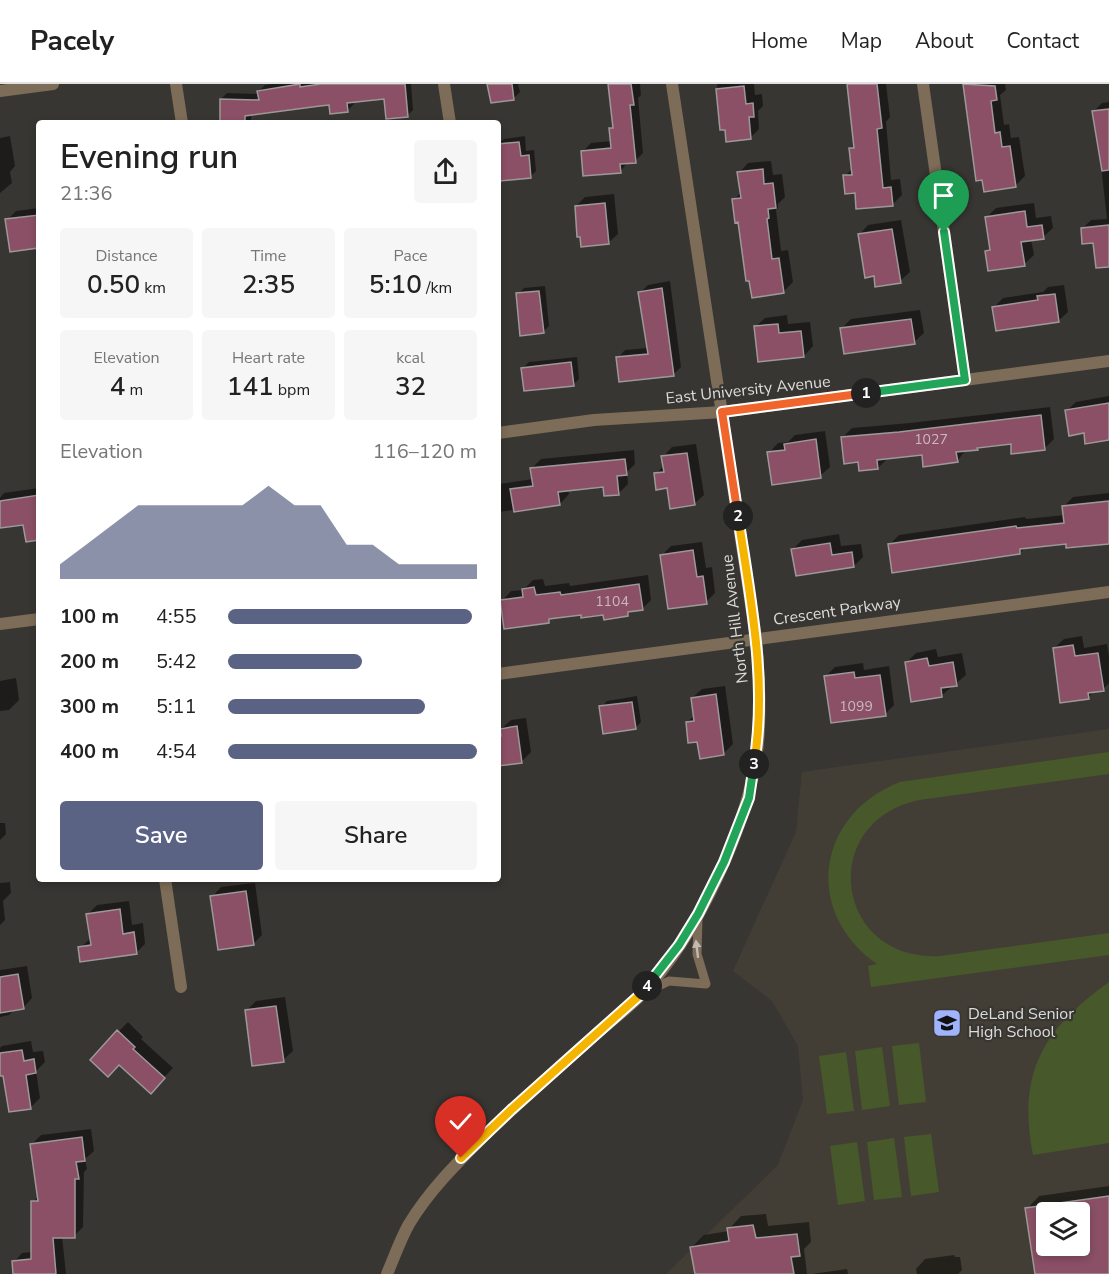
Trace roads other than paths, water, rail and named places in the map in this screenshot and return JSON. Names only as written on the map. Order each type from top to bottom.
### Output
[{"type":"street","points":[[0,91],[53,84]]},
{"type":"street","points":[[176,84],[182,120]]},
{"type":"street","points":[[444,84],[450,120]]},
{"type":"street","name":"North Hill Avenue","points":[[387,1274],[409,1225],[433,1190],[461,1158],[511,1110],[641,994],[679,945],[698,914],[724,862],[749,798],[758,743],[760,694],[756,639],[672,84]]},
{"type":"street","points":[[922,84],[965,380]]},
{"type":"street","name":"East University Avenue","points":[[501,433],[594,420],[722,412],[1109,361]]},
{"type":"street","name":"Crescent Parkway","points":[[501,674],[1109,592]]},
{"type":"street","points":[[0,624],[36,619]]},
{"type":"street","points":[[165,882],[181,987]]},
{"type":"lane","points":[[641,994],[669,981],[706,984],[697,954],[698,914]]},
{"type":"place","name":"DeLand Senior High School","points":[[947,1023]]}]
